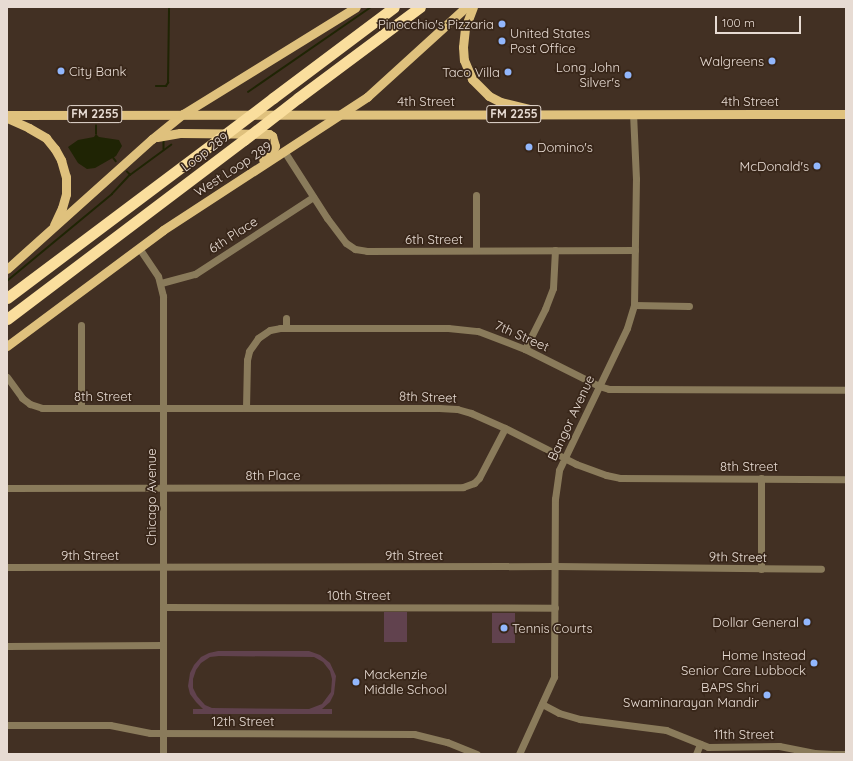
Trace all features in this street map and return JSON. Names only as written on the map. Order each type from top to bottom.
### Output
[{"type":"highway","name":"Loop 289","points":[[7,298],[394,7]]},
{"type":"highway","name":"Loop 289","points":[[7,319],[420,7]]},
{"type":"highway","points":[[7,295],[51,265]]},
{"type":"highway","points":[[7,323],[35,298]]},
{"type":"main road","points":[[7,269],[152,139],[183,114],[356,7]]},
{"type":"main road","name":"West Loop 289","points":[[7,346],[139,248],[237,181],[372,93],[466,7]]},
{"type":"main road","points":[[473,7],[465,28],[463,47],[464,60],[472,79],[489,96],[501,102],[551,114]]},
{"type":"main road","name":"4th Street","points":[[7,115],[846,114]]},
{"type":"main road","points":[[7,118],[46,138],[55,149],[64,166],[66,182],[64,202],[60,214],[48,233]]},
{"type":"main road","points":[[152,139],[168,134],[180,133],[269,134],[272,136],[275,146],[270,154],[237,181]]},
{"type":"street","name":"Bangor Avenue","points":[[519,754],[554,677],[555,499],[557,481],[564,457],[627,328],[634,305],[636,180],[633,114]]},
{"type":"street","name":"6th Street","points":[[284,151],[339,235],[355,248],[367,251],[635,250]]},
{"type":"street","points":[[476,195],[476,250]]},
{"type":"street","name":"6th Place","points":[[161,283],[195,274],[313,197]]},
{"type":"street","points":[[236,238],[240,244]]},
{"type":"street","name":"Chicago Avenue","points":[[139,248],[154,267],[161,283],[163,296],[163,754]]},
{"type":"street","points":[[525,349],[545,309],[553,288],[556,250]]},
{"type":"street","points":[[634,305],[689,306]]},
{"type":"street","points":[[286,318],[286,328]]},
{"type":"street","points":[[81,325],[81,407]]},
{"type":"street","name":"7th Street","points":[[246,408],[247,360],[249,351],[258,338],[270,330],[286,328],[466,329],[492,335],[525,349],[599,386],[609,389],[846,390]]},
{"type":"street","name":"8th Street","points":[[7,378],[22,398],[30,404],[42,408],[439,408],[471,412],[591,470],[620,478],[846,479]]},
{"type":"street","name":"8th Place","points":[[7,488],[463,487],[474,483],[479,478],[505,428]]},
{"type":"street","points":[[761,478],[761,569]]},
{"type":"street","name":"9th Street","points":[[7,567],[555,566],[821,569]]},
{"type":"street","name":"10th Street","points":[[164,607],[555,608]]},
{"type":"street","points":[[7,646],[164,646]]},
{"type":"street","name":"11th Street","points":[[542,704],[559,713],[580,719],[666,730],[700,744],[718,747],[779,746],[814,753],[846,754]]},
{"type":"street","name":"12th Street","points":[[7,725],[110,725],[141,732],[163,733],[414,734],[447,742],[477,754]]},
{"type":"street","points":[[696,754],[700,744]]},
{"type":"shaded area","points":[[96,134],[99,137],[119,140],[122,146],[116,156],[95,168],[87,169],[78,163],[68,147],[78,140],[94,137]]},
{"type":"shaded area","points":[[384,612],[407,612],[407,642],[384,642]]},
{"type":"shaded area","name":"Tennis Courts","points":[[492,613],[515,613],[515,643],[492,643]]},
{"type":"shaded area","points":[[218,651],[309,651],[320,655],[330,663],[336,676],[334,694],[330,702],[322,709],[332,709],[332,714],[193,714],[193,709],[203,709],[190,694],[188,686],[190,673],[194,665],[201,657]],"holes":[[[210,657],[314,657],[323,662],[330,671],[332,679],[331,692],[322,704],[309,709],[212,708],[205,705],[197,696],[193,688],[193,679],[196,670],[201,663]]]},
{"type":"waterway","points":[[156,86],[166,86],[168,83],[169,7]]},
{"type":"waterway","points":[[248,92],[371,7]]},
{"type":"waterway","points":[[96,126],[96,134]]},
{"type":"waterway","points":[[164,139],[164,149]]},
{"type":"waterway","points":[[130,175],[171,145]]},
{"type":"waterway","points":[[113,157],[116,161]]},
{"type":"waterway","points":[[7,281],[112,194],[130,175],[127,172]]},
{"type":"place","name":"Pinocchio's Pizzaria","points":[[502,24]]},
{"type":"place","name":"United States Post Office","points":[[502,41]]},
{"type":"place","name":"Walgreens","points":[[772,61]]},
{"type":"place","name":"City Bank","points":[[61,71]]},
{"type":"place","name":"Taco Villa","points":[[508,72]]},
{"type":"place","name":"Long John Silver's","points":[[628,75]]},
{"type":"place","name":"Domino's","points":[[529,147]]},
{"type":"place","name":"McDonald's","points":[[817,166]]},
{"type":"place","name":"Dollar General","points":[[807,622]]},
{"type":"place","name":"Tennis Courts","points":[[504,628]]},
{"type":"place","name":"Home Instead Senior Care Lubbock","points":[[814,663]]},
{"type":"place","name":"Mackenzie Middle School","points":[[356,682]]},
{"type":"place","name":"BAPS Shri Swaminarayan Mandir","points":[[767,695]]}]
